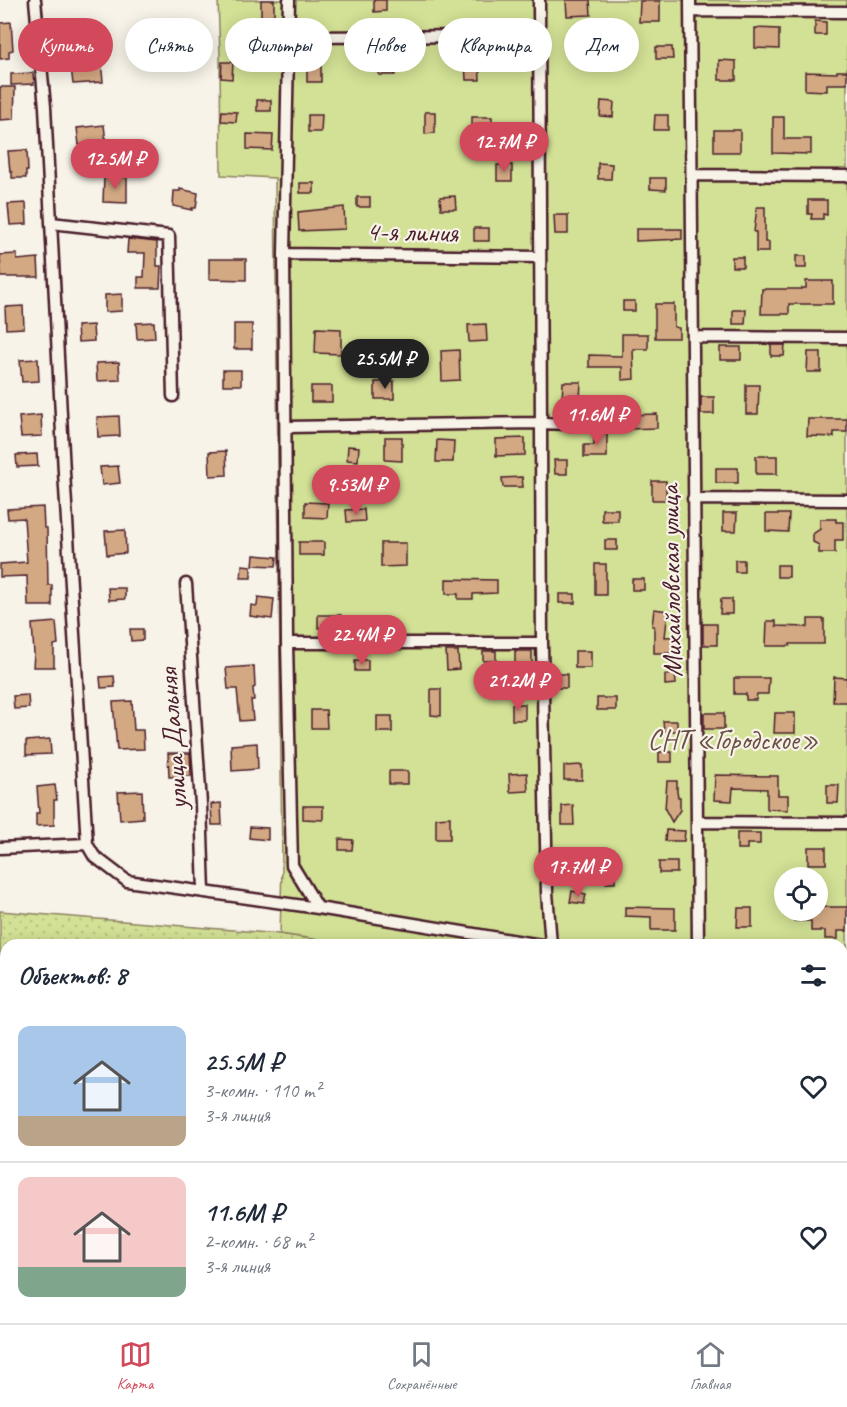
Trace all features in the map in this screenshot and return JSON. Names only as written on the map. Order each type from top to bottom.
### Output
[{"type":"street","points":[[35,0],[45,107],[87,844],[94,856],[127,881],[318,908],[505,939]]},
{"type":"street","points":[[289,0],[289,18]]},
{"type":"street","points":[[539,0],[539,18]]},
{"type":"street","points":[[690,5],[847,12]]},
{"type":"street","name":"Михайловская улица","points":[[690,5],[698,939]]},
{"type":"street","points":[[332,37],[438,36]]},
{"type":"street","points":[[288,72],[284,254],[291,865],[318,908]]},
{"type":"street","points":[[540,72],[542,643],[551,939]]},
{"type":"street","points":[[692,175],[847,176]]},
{"type":"street","points":[[51,223],[169,236],[173,396]]},
{"type":"street","name":"4-я линия","points":[[284,254],[539,257]]},
{"type":"street","points":[[693,337],[847,338]]},
{"type":"street","points":[[287,428],[540,423],[604,425]]},
{"type":"street","points":[[693,499],[847,500]]},
{"type":"street","name":"улица Дальняя","points":[[186,584],[201,804],[204,892]]},
{"type":"street","points":[[287,643],[542,643]]},
{"type":"street","points":[[697,822],[847,823]]},
{"type":"street","points":[[0,848],[87,844]]},
{"type":"green space","name":"СНТ «Городское»","points":[[218,0],[847,0],[847,939],[314,939],[280,934],[282,868],[275,178],[221,175]]},
{"type":"green space","points":[[0,911],[280,934],[314,939],[0,939]]},
{"type":"building","points":[[261,0],[274,0],[274,18],[261,18]]},
{"type":"building","points":[[374,0],[386,0],[386,11],[374,12]]},
{"type":"building","points":[[566,0],[590,0],[591,15],[567,16]]},
{"type":"building","points":[[640,1],[660,1],[660,22],[639,22]]},
{"type":"building","points":[[815,21],[826,22],[826,35],[815,35]]},
{"type":"building","points":[[11,22],[13,50],[9,51],[9,58],[0,59],[0,23]]},
{"type":"building","points":[[755,28],[779,29],[779,49],[755,48]]},
{"type":"building","points":[[656,47],[672,47],[673,59],[656,59]]},
{"type":"building","points":[[719,60],[736,61],[736,80],[719,80]]},
{"type":"building","points":[[222,62],[225,62],[225,72],[232,72],[232,79],[221,78]]},
{"type":"building","points":[[837,71],[847,71],[847,84],[827,84],[827,91],[805,90],[805,72],[837,73]]},
{"type":"building","points":[[72,72],[102,72],[103,82],[73,84]]},
{"type":"building","points":[[307,72],[321,72],[321,82],[307,82]]},
{"type":"building","points":[[379,72],[395,72],[395,75],[379,75]]},
{"type":"building","points":[[466,72],[480,72],[480,80],[466,80]]},
{"type":"building","points":[[33,73],[34,84],[11,85],[11,74]]},
{"type":"building","points":[[0,87],[15,87],[14,119],[0,120]]},
{"type":"building","points":[[257,100],[271,100],[271,111],[257,111]]},
{"type":"building","points":[[601,101],[614,102],[613,117],[600,116]]},
{"type":"building","points":[[222,111],[237,112],[236,122],[221,121]]},
{"type":"building","points":[[425,112],[435,112],[435,133],[425,134]]},
{"type":"building","points":[[308,115],[322,115],[321,132],[308,132]]},
{"type":"building","points":[[655,115],[668,115],[668,130],[654,130]]},
{"type":"building","points":[[472,117],[492,117],[492,131],[472,132]]},
{"type":"building","points":[[773,117],[784,117],[784,139],[811,139],[811,154],[773,153]]},
{"type":"building","points":[[104,125],[106,142],[79,145],[77,128]]},
{"type":"building","points":[[714,130],[740,130],[740,152],[714,152]]},
{"type":"building","points":[[247,134],[273,135],[272,150],[247,149]]},
{"type":"building","points":[[27,150],[26,178],[12,178],[8,151]]},
{"type":"building","points":[[598,163],[612,164],[611,179],[598,179]]},
{"type":"building","points":[[497,165],[512,165],[512,181],[497,181]]},
{"type":"building","points":[[104,177],[127,177],[127,203],[103,202]]},
{"type":"building","points":[[650,178],[666,178],[666,190],[650,189]]},
{"type":"building","points":[[300,183],[314,183],[314,193],[300,193]]},
{"type":"building","points":[[180,189],[198,193],[196,208],[192,210],[173,206],[174,191],[180,191]]},
{"type":"building","points":[[455,196],[456,209],[441,209],[440,197]]},
{"type":"building","points":[[357,197],[370,197],[370,207],[357,207]]},
{"type":"building","points":[[808,200],[827,200],[827,215],[823,214],[823,219],[811,219],[812,214],[808,214]]},
{"type":"building","points":[[26,203],[27,224],[10,225],[8,204]]},
{"type":"building","points":[[344,207],[345,229],[299,231],[298,212]]},
{"type":"building","points":[[757,207],[765,207],[765,242],[769,242],[769,252],[756,252],[756,232],[754,232]]},
{"type":"building","points":[[554,215],[568,215],[568,234],[555,234]]},
{"type":"building","points":[[474,228],[489,228],[489,241],[474,241]]},
{"type":"building","points":[[636,229],[682,229],[682,239],[636,241]]},
{"type":"building","points":[[128,239],[157,242],[157,266],[161,266],[160,288],[138,288],[138,277],[144,277],[145,253],[127,253]]},
{"type":"building","points":[[17,254],[17,260],[38,258],[39,277],[1,277],[0,255]]},
{"type":"building","points":[[796,256],[806,256],[806,268],[796,268]]},
{"type":"building","points":[[732,257],[743,257],[743,267],[732,267]]},
{"type":"building","points":[[209,259],[246,259],[246,280],[209,279]]},
{"type":"building","points":[[806,281],[833,281],[833,304],[789,304],[789,314],[761,314],[762,289],[802,289],[806,288]]},
{"type":"building","points":[[122,294],[122,311],[105,312],[105,295]]},
{"type":"building","points":[[623,301],[635,301],[635,311],[623,311]]},
{"type":"building","points":[[655,304],[674,304],[674,327],[679,328],[679,338],[655,338]]},
{"type":"building","points":[[23,306],[24,328],[6,329],[5,307]]},
{"type":"building","points":[[733,310],[746,310],[745,324],[733,324]]},
{"type":"building","points":[[154,322],[155,338],[137,339],[136,323]]},
{"type":"building","points":[[234,324],[252,324],[252,349],[234,349]]},
{"type":"building","points":[[486,324],[487,341],[469,342],[468,325]]},
{"type":"building","points":[[93,325],[94,341],[78,342],[77,326]]},
{"type":"building","points":[[316,328],[341,329],[341,354],[315,353]]},
{"type":"building","points":[[622,334],[648,334],[648,349],[633,349],[634,379],[622,380],[622,367],[589,367],[589,355],[622,356]]},
{"type":"building","points":[[771,345],[785,345],[784,356],[771,356]]},
{"type":"building","points":[[720,347],[741,347],[741,360],[720,360]]},
{"type":"building","points":[[459,350],[460,380],[442,381],[441,351]]},
{"type":"building","points":[[808,352],[821,352],[821,372],[807,372]]},
{"type":"building","points":[[38,359],[39,381],[22,382],[20,360]]},
{"type":"building","points":[[119,362],[120,380],[97,381],[96,363]]},
{"type":"building","points":[[223,370],[241,370],[241,385],[223,385]]},
{"type":"building","points":[[394,381],[394,399],[375,399],[375,382]]},
{"type":"building","points":[[563,382],[581,382],[580,400],[562,400]]},
{"type":"building","points":[[746,385],[759,385],[758,414],[746,414]]},
{"type":"building","points":[[311,386],[332,386],[332,402],[311,402]]},
{"type":"building","points":[[701,397],[714,397],[714,414],[701,414]]},
{"type":"building","points":[[657,414],[657,428],[627,429],[626,415]]},
{"type":"building","points":[[41,415],[42,436],[21,437],[19,417]]},
{"type":"building","points":[[119,416],[120,436],[98,437],[97,417]]},
{"type":"building","points":[[808,419],[847,419],[847,432],[834,432],[834,437],[807,436]]},
{"type":"building","points":[[594,432],[607,432],[607,457],[584,457],[584,445],[594,445]]},
{"type":"building","points":[[385,437],[402,437],[402,461],[385,460]]},
{"type":"building","points":[[525,438],[525,455],[496,456],[496,439]]},
{"type":"building","points":[[437,440],[454,441],[453,462],[436,462]]},
{"type":"building","points":[[348,446],[359,447],[358,461],[347,460]]},
{"type":"building","points":[[226,451],[227,475],[210,476],[209,452]]},
{"type":"building","points":[[37,454],[38,466],[17,467],[16,455]]},
{"type":"building","points":[[756,456],[777,456],[777,474],[756,474]]},
{"type":"building","points":[[554,460],[567,460],[567,474],[555,474]]},
{"type":"building","points":[[118,466],[120,483],[102,485],[100,467]]},
{"type":"building","points":[[716,468],[738,468],[738,483],[716,483]]},
{"type":"building","points":[[522,477],[523,487],[503,487],[502,478]]},
{"type":"building","points":[[652,481],[666,481],[666,500],[652,500]]},
{"type":"building","points":[[305,502],[328,503],[327,518],[305,517]]},
{"type":"building","points":[[43,507],[44,528],[47,528],[48,585],[52,585],[52,606],[28,606],[27,576],[0,577],[0,564],[27,562],[24,518],[8,519],[7,509]]},
{"type":"building","points":[[364,509],[365,521],[347,522],[346,510]]},
{"type":"building","points":[[602,509],[618,509],[618,521],[602,521]]},
{"type":"building","points":[[723,513],[737,513],[736,531],[723,531]]},
{"type":"building","points":[[766,514],[789,514],[788,532],[766,531]]},
{"type":"building","points":[[820,519],[836,519],[836,522],[843,522],[843,540],[835,540],[835,553],[819,553],[819,545],[813,542],[813,534],[820,529]]},
{"type":"building","points":[[125,530],[126,553],[107,555],[105,531]]},
{"type":"building","points":[[605,540],[617,540],[617,550],[605,550]]},
{"type":"building","points":[[299,542],[324,542],[324,555],[299,555]]},
{"type":"building","points":[[381,543],[406,543],[406,566],[381,567]]},
{"type":"building","points":[[254,555],[277,557],[276,566],[253,565]]},
{"type":"building","points":[[735,560],[744,560],[744,572],[735,572]]},
{"type":"building","points":[[595,564],[606,564],[606,595],[595,595]]},
{"type":"building","points":[[242,565],[251,566],[251,578],[241,578]]},
{"type":"building","points":[[777,565],[789,565],[789,577],[777,577]]},
{"type":"building","points":[[446,579],[497,580],[497,593],[473,594],[473,599],[458,599],[458,594],[446,594]]},
{"type":"building","points":[[632,579],[644,579],[644,590],[632,590]]},
{"type":"building","points":[[108,588],[125,588],[125,599],[109,600]]},
{"type":"building","points":[[559,594],[575,594],[575,603],[559,603]]},
{"type":"building","points":[[258,597],[274,599],[272,619],[250,616],[251,605],[257,606]]},
{"type":"building","points":[[721,599],[732,599],[732,614],[720,614]]},
{"type":"building","points":[[654,609],[668,611],[665,637],[680,636],[680,653],[654,653],[654,626],[652,626]]},
{"type":"building","points":[[318,615],[341,615],[341,627],[318,628]]},
{"type":"building","points":[[808,619],[824,619],[824,644],[766,646],[767,621],[776,621],[776,626],[808,627]]},
{"type":"building","points":[[56,622],[58,644],[54,645],[54,667],[33,667],[32,624]]},
{"type":"building","points":[[703,624],[717,624],[717,645],[703,645]]},
{"type":"building","points":[[130,629],[143,629],[143,640],[131,641]]},
{"type":"building","points":[[446,651],[458,651],[459,669],[447,670]]},
{"type":"building","points":[[483,651],[496,651],[496,661],[483,661]]},
{"type":"building","points":[[515,651],[532,651],[532,673],[515,673]]},
{"type":"building","points":[[575,651],[591,651],[591,668],[575,668]]},
{"type":"building","points":[[355,660],[368,660],[368,671],[355,671]]},
{"type":"building","points":[[254,666],[254,700],[251,700],[253,720],[240,721],[237,689],[228,689],[226,668]]},
{"type":"building","points":[[556,674],[567,674],[567,688],[556,688]]},
{"type":"building","points":[[675,674],[676,684],[665,685],[665,675]]},
{"type":"building","points":[[114,676],[115,687],[101,688],[100,677]]},
{"type":"building","points":[[834,677],[847,678],[847,702],[833,702]]},
{"type":"building","points":[[734,678],[769,678],[768,694],[757,694],[756,700],[746,700],[746,694],[734,694]]},
{"type":"building","points":[[431,689],[441,689],[441,716],[431,715]]},
{"type":"building","points":[[28,695],[29,708],[14,709],[13,696]]},
{"type":"building","points":[[597,698],[616,698],[616,710],[597,710]]},
{"type":"building","points":[[132,701],[134,730],[143,730],[144,749],[117,750],[113,702]]},
{"type":"building","points":[[512,704],[525,704],[525,720],[512,720]]},
{"type":"building","points":[[311,710],[326,710],[327,728],[311,728]]},
{"type":"building","points":[[704,713],[724,713],[724,729],[704,729]]},
{"type":"building","points":[[775,713],[795,713],[795,733],[774,733]]},
{"type":"building","points":[[377,716],[392,716],[392,732],[377,732]]},
{"type":"building","points":[[663,721],[677,721],[677,731],[664,731]]},
{"type":"building","points":[[50,739],[51,754],[26,755],[26,741]]},
{"type":"building","points":[[257,743],[258,769],[232,771],[231,745]]},
{"type":"building","points":[[659,752],[672,752],[672,762],[659,762]]},
{"type":"building","points":[[168,753],[190,753],[191,776],[169,777]]},
{"type":"building","points":[[582,765],[582,780],[564,780],[564,766]]},
{"type":"building","points":[[389,771],[408,771],[408,784],[389,784]]},
{"type":"building","points":[[527,773],[528,791],[510,792],[509,774]]},
{"type":"building","points":[[715,775],[778,776],[778,795],[788,795],[788,810],[767,809],[767,789],[733,788],[732,801],[714,800]]},
{"type":"building","points":[[667,781],[677,781],[677,792],[680,797],[680,810],[672,822],[665,809]]},
{"type":"building","points":[[55,785],[57,800],[54,800],[54,825],[36,826],[36,813],[39,813],[37,787]]},
{"type":"building","points":[[827,785],[839,785],[838,803],[827,803]]},
{"type":"building","points":[[142,791],[143,818],[120,820],[118,792]]},
{"type":"building","points":[[221,803],[222,825],[212,825],[211,804]]},
{"type":"building","points":[[573,805],[574,825],[562,825],[562,806]]},
{"type":"building","points":[[303,806],[323,806],[323,820],[303,819]]},
{"type":"building","points":[[450,817],[450,839],[436,839],[436,818]]},
{"type":"building","points":[[250,827],[268,828],[268,840],[249,838]]},
{"type":"building","points":[[666,830],[685,831],[684,841],[665,841]]},
{"type":"building","points":[[737,833],[760,833],[760,844],[747,844],[747,849],[737,849]]},
{"type":"building","points":[[339,839],[353,840],[352,850],[339,850]]},
{"type":"building","points":[[808,847],[826,847],[826,864],[808,864]]},
{"type":"building","points":[[606,861],[615,861],[615,883],[606,883]]},
{"type":"building","points":[[659,862],[677,862],[677,873],[659,873]]},
{"type":"building","points":[[572,891],[586,894],[584,904],[570,902]]},
{"type":"building","points":[[625,907],[675,908],[675,930],[651,930],[651,917],[625,916]]},
{"type":"building","points":[[828,907],[847,907],[847,931],[838,931],[838,939],[825,939],[825,931],[811,931],[811,921],[828,921]]},
{"type":"building","points":[[738,908],[752,908],[752,927],[737,927]]}]
